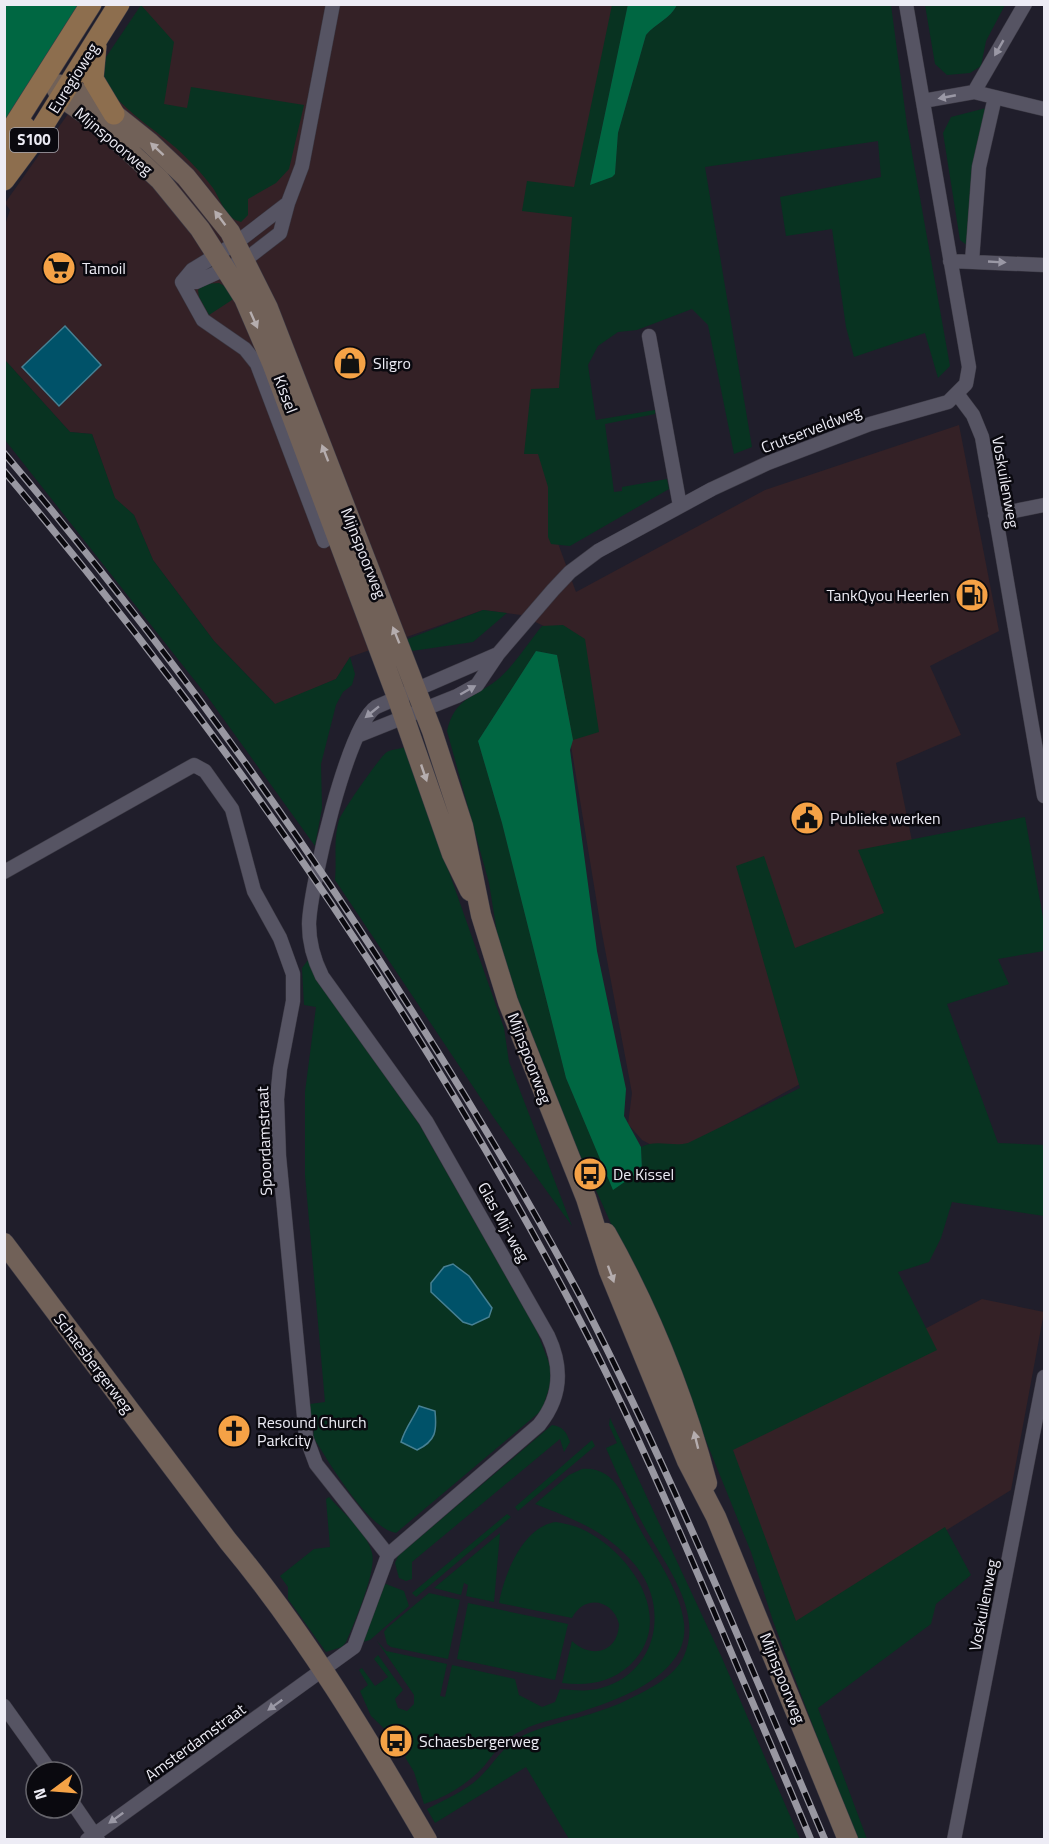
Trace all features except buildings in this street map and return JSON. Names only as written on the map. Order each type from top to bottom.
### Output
[{"type":"main road","name":"Euregioweg","points":[[4,141],[92,4]]},
{"type":"main road","name":"S100","points":[[4,152],[11,147],[61,89],[102,4]]},
{"type":"main road","name":"Euregioweg","points":[[4,180],[61,89],[97,40],[119,4]]},
{"type":"main road","points":[[97,40],[93,79],[114,114]]},
{"type":"street","name":"Kissel","points":[[324,541],[257,364],[245,349],[203,320],[182,282],[192,270],[222,262],[280,233],[302,166],[333,4]]},
{"type":"street","points":[[906,4],[969,367],[966,384],[958,395]]},
{"type":"street","points":[[974,92],[1025,4]]},
{"type":"street","name":"Mijnspoorweg","points":[[61,89],[114,114],[149,142],[186,177],[214,210],[240,251],[278,329],[425,710],[463,826],[481,915],[516,1022],[586,1198],[625,1266],[670,1368],[694,1430],[716,1517],[848,1839]]},
{"type":"street","name":"Mijnspoorweg","points":[[61,89],[160,180],[182,205],[244,298],[272,363],[397,698],[452,854],[481,915]]},
{"type":"street","points":[[923,101],[974,92],[1044,109]]},
{"type":"street","points":[[972,261],[979,167],[995,97]]},
{"type":"street","name":"Kissel","points":[[240,251],[288,203]]},
{"type":"street","points":[[950,261],[1044,265]]},
{"type":"street","points":[[649,336],[681,506]]},
{"type":"street","name":"Crutserveldweg","points":[[404,718],[477,686],[498,654],[558,583],[598,551],[744,473],[795,451],[870,424],[944,404],[958,395]]},
{"type":"street","name":"Voskuilenweg","points":[[958,395],[973,415],[980,430],[1044,796]]},
{"type":"street","points":[[995,515],[1044,505]]},
{"type":"street","name":"Crutserveldweg","points":[[397,698],[498,654]]},
{"type":"street","name":"Glas Mij-weg","points":[[322,1671],[354,1647],[388,1555],[539,1425],[552,1408],[559,1373],[556,1356],[548,1336],[449,1160],[426,1121],[328,985],[314,956],[309,925],[311,896],[333,810],[364,719],[371,710],[397,698]]},
{"type":"street","points":[[357,736],[404,718]]},
{"type":"street","name":"Spoordamstraat","points":[[4,872],[194,765],[202,768],[230,804],[254,891],[280,938],[293,974],[293,1000],[279,1069],[277,1099],[279,1156],[306,1437],[316,1464],[388,1555]]},
{"type":"street","name":"Schaesbergerweg","points":[[4,1243],[228,1541],[258,1577],[322,1671],[427,1839]]},
{"type":"street","name":"Voskuilenweg","points":[[954,1839],[1044,1380]]},
{"type":"street","name":"Amsterdamstraat","points":[[93,1838],[322,1671]]},
{"type":"street","points":[[4,1706],[42,1760]]},
{"type":"street","points":[[82,1820],[93,1838]]},
{"type":"shaded area","points":[[141,5],[616,5],[578,196],[556,538],[576,592],[765,490],[959,425],[999,631],[930,666],[961,735],[896,763],[912,841],[894,916],[800,1084],[671,1155],[642,1140],[628,1124],[632,1093],[601,928],[552,630],[521,615],[483,610],[350,657],[336,679],[276,705],[214,641],[153,560],[134,515],[115,499],[92,434],[70,432],[5,360],[4,228],[10,210],[5,203],[85,90]]},
{"type":"shaded area","points":[[982,1299],[1044,1312],[1011,1490],[791,1627],[718,1437]]},
{"type":"green space","points":[[628,4],[677,5],[671,14],[646,35],[618,133],[615,174],[590,185]]},
{"type":"green space","points":[[5,5],[85,5],[5,128]]},
{"type":"green space","points":[[141,5],[174,42],[164,104],[187,108],[191,87],[304,105],[289,169],[276,183],[248,199],[248,215],[241,222],[227,213],[213,188],[190,161],[128,110],[108,87],[103,75],[102,63]]},
{"type":"green space","points":[[612,5],[628,5],[590,184],[615,174],[618,133],[646,35],[671,14],[677,5],[891,5],[907,125],[950,366],[938,378],[925,333],[854,357],[846,327],[832,229],[786,236],[780,197],[881,177],[878,141],[705,167],[752,447],[734,454],[708,325],[692,309],[637,330],[618,332],[598,346],[588,365],[596,420],[655,410],[655,414],[605,424],[614,492],[622,491],[622,487],[667,479],[669,489],[570,546],[551,544],[548,537],[548,487],[538,454],[524,454],[531,389],[559,388],[572,217],[522,211],[527,181],[574,187]]},
{"type":"green space","points":[[925,5],[1005,5],[986,41],[981,66],[970,73],[947,75],[935,64]]},
{"type":"green space","points":[[986,108],[968,246],[960,240],[943,133],[951,117]]},
{"type":"green space","points":[[219,283],[228,288],[235,298],[209,315],[199,297],[198,290],[204,284]]},
{"type":"green space","points":[[5,360],[70,432],[92,434],[115,498],[134,515],[153,560],[214,641],[275,704],[336,679],[350,657],[355,674],[352,685],[343,692],[336,705],[321,764],[322,808],[315,846],[207,696],[5,440]]},
{"type":"green space","points":[[483,610],[507,613],[473,642],[412,651],[405,640]]},
{"type":"green space","points":[[563,625],[585,639],[599,732],[573,740],[557,655],[536,651],[478,741],[502,823],[566,1078],[613,1189],[642,1170],[641,1147],[652,1144],[688,1143],[800,1088],[736,866],[764,856],[795,948],[884,913],[858,850],[1025,817],[1044,923],[1044,951],[998,959],[1009,984],[947,1004],[998,1143],[1044,1145],[1044,1216],[952,1202],[941,1238],[929,1262],[898,1272],[937,1350],[733,1450],[796,1621],[945,1527],[971,1575],[936,1604],[931,1624],[818,1708],[867,1839],[856,1839],[773,1621],[751,1552],[681,1379],[540,1066],[499,945],[489,883],[447,731],[460,705],[497,680],[542,626]]},
{"type":"green space","points":[[536,651],[557,655],[573,740],[570,750],[597,951],[626,1089],[624,1116],[641,1147],[642,1170],[613,1190],[566,1078],[502,823],[478,741]]},
{"type":"green space","points":[[405,747],[504,1028],[509,1062],[572,1226],[494,1118],[335,880],[336,835],[341,815],[383,755]]},
{"type":"green space","points":[[308,960],[324,990],[419,1124],[536,1329],[551,1368],[550,1385],[542,1410],[396,1533],[385,1528],[361,1507],[313,1437],[315,1423],[312,1421],[310,1404],[325,1402],[305,1175],[305,1092],[316,1007],[304,1005],[302,968]]},
{"type":"green space","points":[[610,1418],[722,1658],[800,1839],[569,1839],[526,1767],[435,1823],[427,1809],[469,1786],[505,1748],[517,1739],[537,1730],[618,1704],[654,1686],[668,1676],[684,1656],[689,1639],[689,1622],[685,1605],[671,1572],[634,1507],[606,1448],[617,1443],[609,1425]]},
{"type":"green space","points":[[552,1425],[561,1428],[569,1438],[570,1442],[564,1452],[560,1439],[412,1562],[412,1579],[406,1581],[399,1578],[395,1563],[398,1556]]},
{"type":"green space","points":[[592,1440],[595,1446],[518,1511],[515,1507]]},
{"type":"green space","points":[[582,1469],[604,1473],[619,1488],[673,1586],[684,1623],[683,1641],[676,1656],[651,1681],[635,1690],[601,1705],[536,1724],[515,1734],[501,1746],[479,1772],[465,1783],[424,1804],[414,1772],[405,1757],[408,1754],[404,1747],[400,1749],[393,1737],[371,1716],[360,1691],[368,1685],[359,1670],[362,1668],[375,1686],[388,1677],[374,1659],[378,1655],[403,1690],[395,1699],[398,1708],[407,1711],[414,1704],[414,1695],[377,1641],[386,1651],[447,1664],[440,1696],[445,1697],[452,1665],[515,1679],[519,1695],[542,1707],[555,1702],[560,1689],[591,1690],[620,1680],[635,1669],[646,1654],[655,1619],[653,1601],[647,1583],[636,1566],[602,1535],[577,1521],[535,1504],[569,1475]]},
{"type":"green space","points":[[329,1497],[365,1538],[373,1561],[364,1597],[346,1642],[342,1647],[326,1652],[288,1599],[288,1587],[280,1576],[314,1549],[330,1547],[326,1499]]},
{"type":"green space","points":[[507,1514],[511,1517],[416,1597],[412,1593]]},
{"type":"green space","points":[[556,1522],[586,1531],[619,1556],[633,1572],[643,1590],[649,1609],[649,1628],[643,1647],[630,1665],[615,1676],[598,1682],[562,1683],[572,1641],[579,1647],[595,1651],[609,1647],[614,1641],[619,1624],[611,1609],[605,1605],[591,1603],[577,1610],[572,1618],[499,1603],[505,1579],[525,1542],[544,1525]]},
{"type":"green space","points":[[500,1533],[494,1602],[466,1596],[468,1585],[464,1583],[461,1595],[434,1588]]},
{"type":"green space","points":[[386,1584],[404,1591],[409,1606],[370,1640],[363,1642],[381,1587]]},
{"type":"green space","points":[[429,1593],[460,1600],[448,1659],[391,1647],[387,1644],[384,1632],[387,1628]]},
{"type":"green space","points":[[468,1603],[568,1624],[555,1680],[457,1659]]},
{"type":"water","points":[[65,326],[101,365],[59,406],[22,367]]},
{"type":"water","points":[[453,1264],[469,1276],[492,1308],[489,1317],[472,1325],[463,1322],[431,1292],[431,1283],[444,1267]]},
{"type":"water","points":[[419,1406],[435,1411],[436,1424],[432,1439],[417,1450],[401,1442]]},
{"type":"railway","points":[[4,453],[166,655],[268,795],[365,938],[499,1153],[581,1298],[647,1431],[825,1840]]},
{"type":"railway","points":[[4,471],[161,666],[236,767],[378,974],[508,1189],[610,1380],[687,1548],[811,1840]]},
{"type":"place","name":"Tamoil","points":[[59,268]]},
{"type":"place","name":"Sligro","points":[[350,363]]},
{"type":"place","name":"TankQyou Heerlen","points":[[972,595]]},
{"type":"place","name":"Publieke werken","points":[[807,818]]},
{"type":"place","name":"De Kissel","points":[[590,1174]]},
{"type":"place","name":"Resound Church Parkcity","points":[[234,1431]]},
{"type":"place","name":"Schaesbergerweg","points":[[396,1741]]}]
